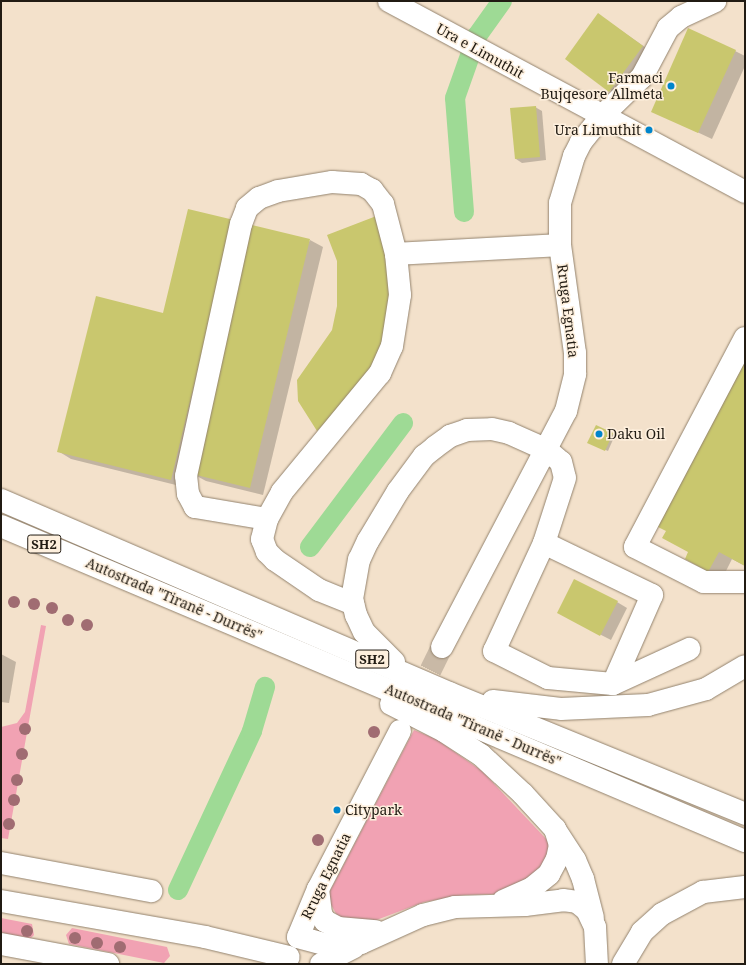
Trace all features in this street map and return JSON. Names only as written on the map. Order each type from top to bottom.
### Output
[{"type":"main road","name":"Ura e Limuthit","points":[[390,1],[601,117]]},
{"type":"main road","name":"Rruga Egnatia","points":[[442,647],[547,450],[566,410],[575,374],[572,324],[560,245],[560,204],[566,180],[581,142],[601,117],[642,77],[668,28],[681,17],[716,1]]},
{"type":"main road","points":[[601,117],[745,192]]},
{"type":"main road","points":[[267,519],[195,507],[188,494],[186,476],[241,224],[247,208],[259,198],[278,190],[332,182],[361,184],[372,190],[383,204],[396,254],[400,295],[397,324],[392,346],[380,373],[345,418],[299,469],[282,492],[267,519],[262,539],[271,556],[319,590],[353,604]]},
{"type":"main road","points":[[396,254],[560,245]]},
{"type":"main road","points":[[745,338],[635,546],[704,582],[745,582]]},
{"type":"main road","points":[[415,677],[386,656],[369,637],[356,615],[353,604],[354,579],[368,540],[398,491],[424,456],[450,436],[467,430],[492,429],[528,440],[547,450],[561,462],[565,478],[544,543],[494,651],[548,678],[613,684],[689,648]]},
{"type":"main road","name":"Autostrada \"Tiranë - Durrës\"","points":[[1,500],[415,677],[449,693],[745,814]]},
{"type":"main road","name":"Autostrada \"Tiranë - Durrës\"","points":[[1,526],[297,649],[745,841]]},
{"type":"main road","points":[[544,543],[652,594],[613,684]]},
{"type":"main road","points":[[297,649],[481,755],[523,794],[555,829],[575,860],[583,879],[595,927],[597,964]]},
{"type":"main road","points":[[449,693],[509,704],[561,709],[614,708],[655,703],[706,690],[745,666]]},
{"type":"main road","name":"Rruga Egnatia","points":[[288,960],[318,889],[400,732]]},
{"type":"main road","points":[[483,905],[509,900],[532,888],[549,874],[557,859],[560,845],[555,829]]},
{"type":"main road","points":[[1,863],[151,891]]},
{"type":"main road","points":[[623,964],[642,932],[662,914],[703,892],[745,887]]},
{"type":"main road","points":[[318,889],[320,914],[325,921],[338,928],[372,932],[455,907],[525,905],[563,900],[577,902],[587,910],[595,927]]},
{"type":"main road","points":[[1,901],[205,937],[288,960]]},
{"type":"main road","points":[[321,964],[397,925]]},
{"type":"main road","points":[[298,937],[332,946],[361,943]]},
{"type":"main road","points":[[1,944],[108,964]]},
{"type":"shaded area","points":[[41,625],[46,626],[8,839],[1,838],[1,727],[17,723],[25,712]]},
{"type":"shaded area","points":[[414,730],[436,739],[482,771],[550,843],[551,852],[540,871],[498,894],[465,895],[424,902],[366,924],[339,919],[329,901],[330,891]]},
{"type":"shaded area","points":[[1,918],[32,924],[34,935],[29,940],[1,934]]},
{"type":"shaded area","points":[[72,928],[167,947],[170,956],[164,963],[69,944],[66,935]]},
{"type":"building","points":[[598,13],[643,46],[609,92],[565,59]]},
{"type":"building","points":[[688,28],[736,50],[698,133],[651,112]]},
{"type":"building","points":[[536,106],[540,157],[515,159],[510,108]]},
{"type":"building","points":[[188,209],[234,220],[171,480],[57,452],[96,296],[163,313]]},
{"type":"building","points":[[379,215],[394,280],[381,348],[364,382],[317,431],[298,401],[297,380],[332,330],[337,306],[337,261],[327,235]]},
{"type":"building","points":[[252,225],[310,239],[250,488],[192,474]]},
{"type":"building","points":[[745,356],[745,566],[719,552],[708,572],[685,559],[688,552],[662,538],[666,531],[656,526]]},
{"type":"building","points":[[596,425],[613,433],[605,451],[587,443]]},
{"type":"building","points":[[574,579],[618,601],[600,636],[557,613]]},
{"type":"waterway","points":[[464,212],[455,98],[477,36],[502,1]]},
{"type":"waterway","points":[[310,547],[403,423]]},
{"type":"waterway","points":[[178,890],[252,731],[265,687]]},
{"type":"tunnel","points":[[416,700],[442,647]]},
{"type":"place","name":"Farmaci Bujqesore Allmeta","points":[[671,86]]},
{"type":"place","name":"Ura Limuthit","points":[[649,130]]},
{"type":"place","name":"Daku Oil","points":[[599,434]]},
{"type":"place","name":"Citypark","points":[[337,810]]}]
